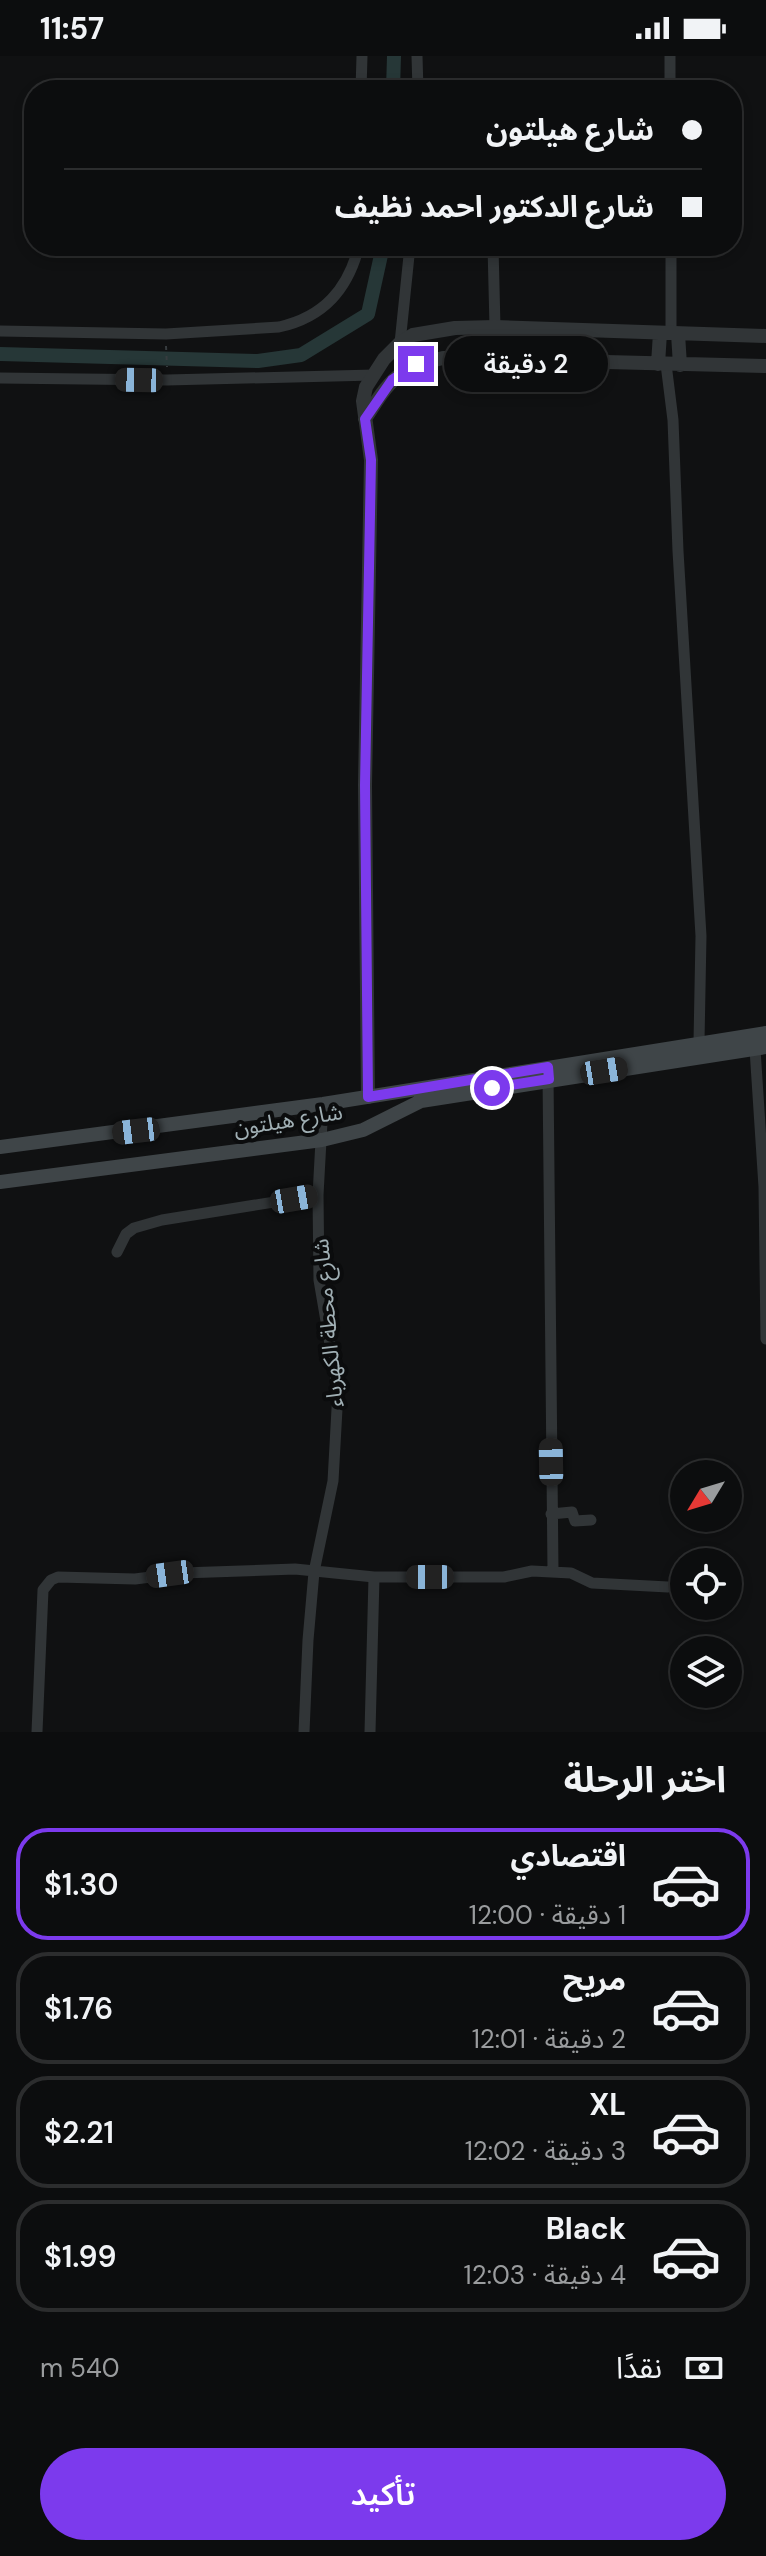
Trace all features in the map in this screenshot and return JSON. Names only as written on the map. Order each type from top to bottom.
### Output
[{"type":"main road","name":"شارع هيلتون","points":[[0,1147],[548,1073],[698,1048],[766,1033]]},
{"type":"main road","name":"شارع هيلتون","points":[[698,1048],[761,1048]]},
{"type":"main road","name":"شارع هيلتون","points":[[0,1182],[322,1140],[363,1130],[421,1101],[548,1073]]},
{"type":"street","points":[[361,80],[362,56]]},
{"type":"street","points":[[417,56],[418,80]]},
{"type":"street","points":[[670,56],[670,80]]},
{"type":"street","points":[[0,331],[166,334],[279,327],[295,323],[320,309],[343,287],[357,256]]},
{"type":"street","points":[[409,256],[400,343],[416,364]]},
{"type":"street","points":[[493,256],[495,327]]},
{"type":"street","points":[[671,256],[668,364],[701,936],[698,1048]]},
{"type":"street","points":[[368,1097],[365,785],[371,460],[363,401],[366,387],[400,343],[413,335],[455,328],[766,336]]},
{"type":"street","points":[[668,364],[670,333]]},
{"type":"street","points":[[365,419],[392,380],[416,364],[443,358],[766,366]]},
{"type":"street","points":[[0,378],[167,380],[374,375]]},
{"type":"street","points":[[761,1048],[766,1339]]},
{"type":"street","points":[[548,1073],[553,1571]]},
{"type":"street","name":"شارع محطة الكهرباء","points":[[304,1732],[314,1572],[333,1481],[338,1391],[319,1280],[318,1195],[323,1104]]},
{"type":"street","points":[[117,1252],[126,1234],[153,1222],[318,1195]]},
{"type":"street","points":[[551,1514],[572,1512],[574,1521],[591,1520]]},
{"type":"street","points":[[37,1732],[43,1590],[58,1577],[127,1579],[182,1573],[281,1569],[374,1577],[504,1577],[525,1571],[553,1571],[574,1574],[592,1583],[668,1587]]},
{"type":"street","points":[[370,1732],[374,1577]]},
{"type":"path","points":[[166,339],[167,373]]},
{"type":"waterway","points":[[393,80],[394,56]]},
{"type":"waterway","points":[[0,354],[258,361],[301,355],[368,314],[381,256]]},
{"type":"route","points":[[416,364],[392,380],[365,419],[371,460],[365,785],[368,1097],[548,1067],[549,1079],[492,1088]]}]
